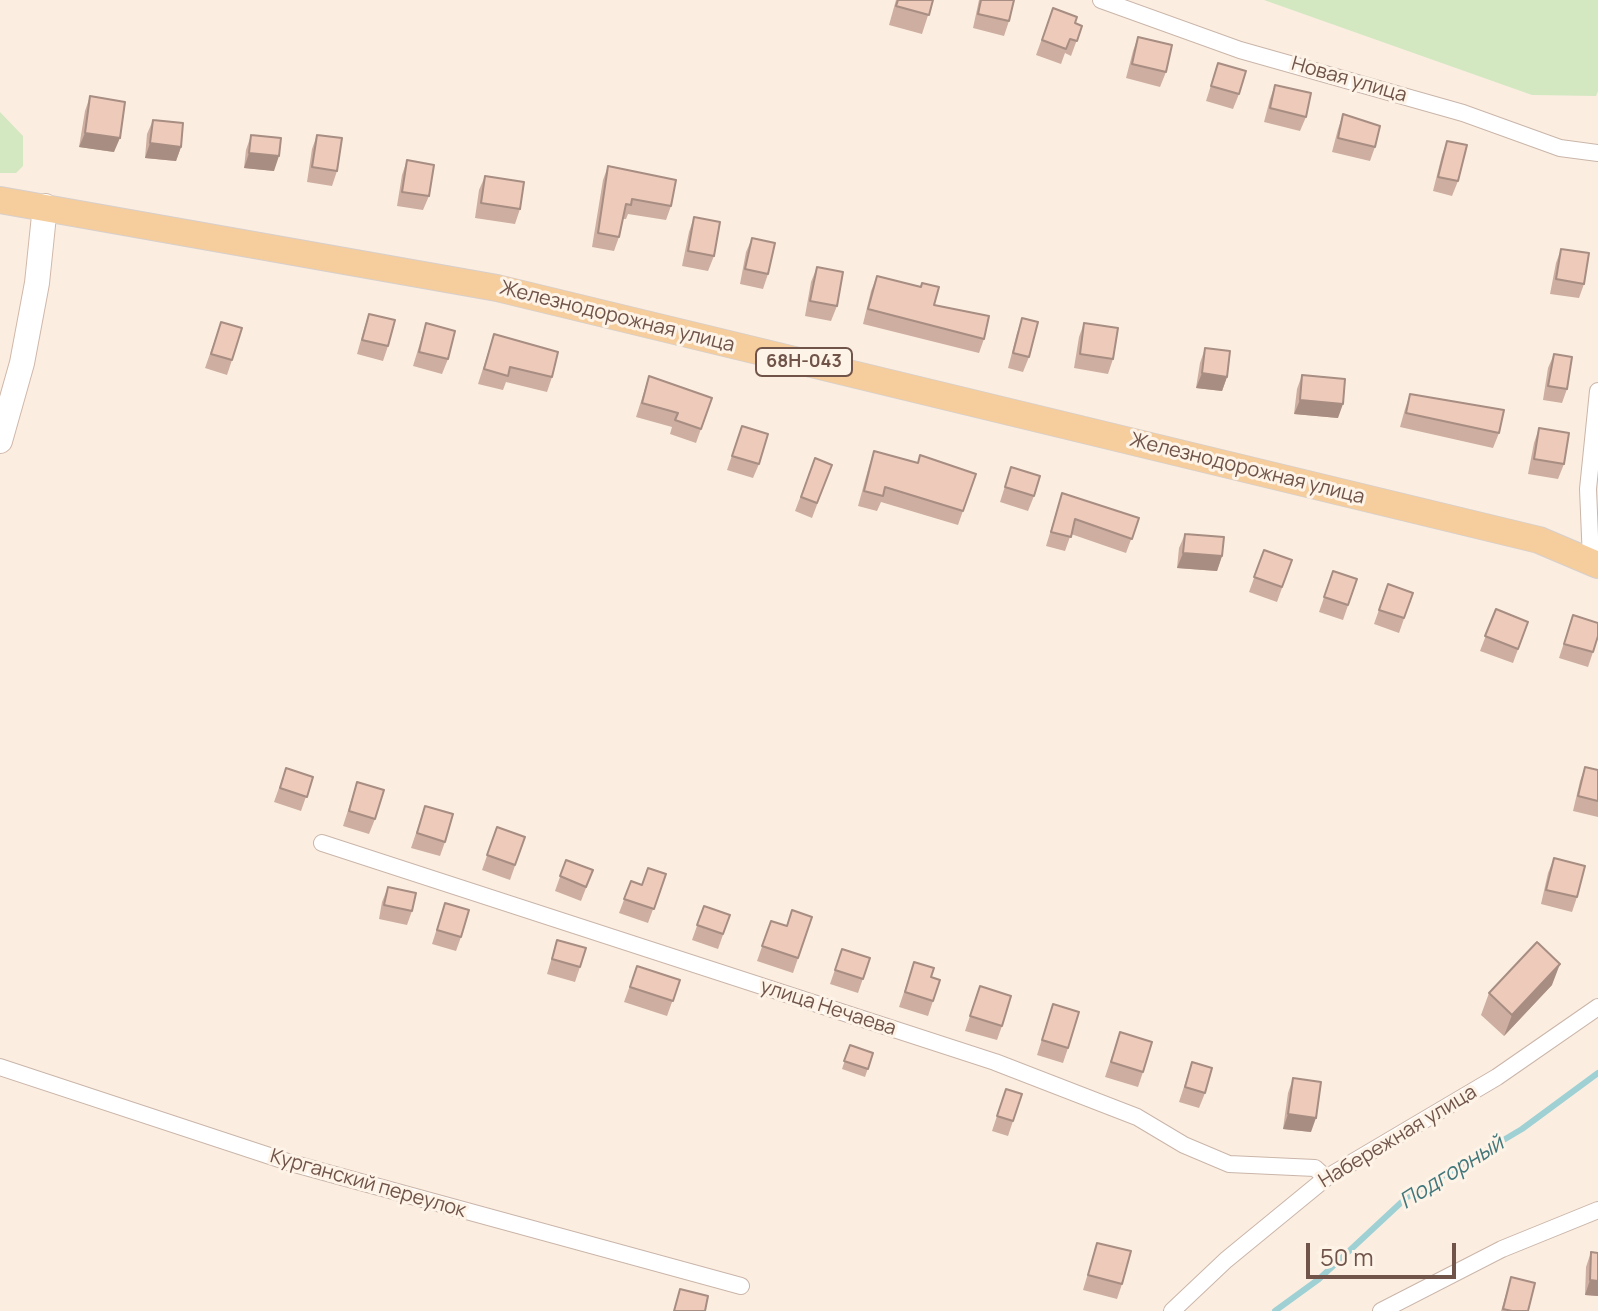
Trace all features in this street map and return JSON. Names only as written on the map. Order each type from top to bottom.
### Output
[{"type":"main road","name":"Железнодорожная улица","points":[[0,200],[497,288],[1539,540],[1595,562]]},
{"type":"main road","points":[[0,441],[32,310],[45,206]]},
{"type":"street","name":"Новая улица","points":[[1101,0],[1240,50],[1404,95],[1560,148],[1598,153]]},
{"type":"street","points":[[1595,562],[1588,489],[1598,391]]},
{"type":"street","name":"улица Нечаева","points":[[322,843],[995,1062],[1137,1117],[1184,1145],[1229,1164],[1315,1168],[1326,1178]]},
{"type":"street","name":"Набережная улица","points":[[1172,1311],[1226,1260],[1326,1178],[1497,1077],[1598,1007]]},
{"type":"street","name":"Курганский переулок","points":[[0,1067],[291,1163],[741,1286]]},
{"type":"street","points":[[1381,1311],[1502,1249],[1598,1210]]},
{"type":"green space","points":[[1264,0],[1598,0],[1598,91],[1596,96],[1532,95]]},
{"type":"green space","points":[[0,112],[23,136],[23,166],[16,173],[0,173]]},
{"type":"building","points":[[898,0],[933,0],[929,15],[896,6]]},
{"type":"building","points":[[981,0],[1014,0],[1009,21],[978,14]]},
{"type":"building","points":[[1053,8],[1077,17],[1075,23],[1082,26],[1077,41],[1070,39],[1066,49],[1042,40]]},
{"type":"building","points":[[1138,37],[1172,45],[1166,72],[1132,64]]},
{"type":"building","points":[[1218,63],[1246,71],[1239,94],[1211,86]]},
{"type":"building","points":[[1275,85],[1311,93],[1306,117],[1270,108]]},
{"type":"building","points":[[90,96],[125,102],[120,138],[85,133]]},
{"type":"building","points":[[1343,114],[1380,126],[1375,147],[1338,138]]},
{"type":"building","points":[[153,120],[183,123],[181,147],[150,143]]},
{"type":"building","points":[[251,135],[281,138],[279,156],[249,153]]},
{"type":"building","points":[[317,135],[342,138],[337,171],[312,167]]},
{"type":"building","points":[[1447,141],[1467,145],[1458,181],[1438,177]]},
{"type":"building","points":[[407,160],[434,165],[429,196],[402,192]]},
{"type":"building","points":[[608,166],[676,180],[671,206],[632,199],[631,205],[626,204],[619,237],[598,233]]},
{"type":"building","points":[[485,176],[524,182],[520,209],[481,203]]},
{"type":"building","points":[[694,217],[720,222],[714,256],[688,251]]},
{"type":"building","points":[[752,238],[775,243],[768,274],[745,269]]},
{"type":"building","points":[[1561,249],[1589,253],[1584,284],[1556,279]]},
{"type":"building","points":[[817,267],[843,272],[837,306],[810,301]]},
{"type":"building","points":[[877,276],[921,287],[922,283],[939,287],[934,305],[989,316],[984,339],[868,309]]},
{"type":"building","points":[[369,314],[395,320],[388,346],[362,340]]},
{"type":"building","points":[[1022,318],[1038,322],[1029,357],[1013,353]]},
{"type":"building","points":[[221,322],[242,328],[232,360],[211,354]]},
{"type":"building","points":[[426,323],[455,331],[448,359],[419,352]]},
{"type":"building","points":[[1084,323],[1118,328],[1113,359],[1080,354]]},
{"type":"building","points":[[494,334],[558,352],[552,377],[510,367],[508,376],[484,369]]},
{"type":"building","points":[[1205,348],[1230,351],[1227,377],[1202,373]]},
{"type":"building","points":[[1554,354],[1572,357],[1567,389],[1548,386]]},
{"type":"building","points":[[1302,375],[1345,379],[1343,404],[1300,400]]},
{"type":"building","points":[[649,376],[712,398],[701,429],[675,420],[678,413],[642,403]]},
{"type":"building","points":[[1410,394],[1504,410],[1499,433],[1406,413]]},
{"type":"building","points":[[742,426],[768,434],[759,464],[732,456]]},
{"type":"building","points":[[1539,428],[1569,433],[1564,464],[1534,459]]},
{"type":"building","points":[[874,451],[918,463],[920,455],[976,474],[963,511],[885,487],[883,496],[864,491]]},
{"type":"building","points":[[815,458],[832,465],[817,503],[801,497]]},
{"type":"building","points":[[1011,467],[1040,476],[1034,496],[1005,487]]},
{"type":"building","points":[[1062,493],[1139,518],[1132,539],[1075,519],[1071,537],[1051,532]]},
{"type":"building","points":[[1185,534],[1224,537],[1222,556],[1183,553]]},
{"type":"building","points":[[1264,550],[1292,560],[1282,587],[1254,577]]},
{"type":"building","points":[[1333,571],[1357,579],[1348,605],[1324,597]]},
{"type":"building","points":[[1388,584],[1413,593],[1404,618],[1379,610]]},
{"type":"building","points":[[1496,609],[1528,622],[1518,649],[1485,636]]},
{"type":"building","points":[[1573,615],[1598,623],[1593,652],[1564,644]]},
{"type":"building","points":[[1585,767],[1598,770],[1598,801],[1578,796]]},
{"type":"building","points":[[286,768],[313,777],[307,797],[280,788]]},
{"type":"building","points":[[357,782],[384,790],[375,819],[349,811]]},
{"type":"building","points":[[425,806],[453,814],[445,842],[417,833]]},
{"type":"building","points":[[497,827],[525,837],[515,865],[487,855]]},
{"type":"building","points":[[1554,858],[1585,866],[1577,897],[1546,890]]},
{"type":"building","points":[[566,860],[593,870],[586,887],[560,876]]},
{"type":"building","points":[[648,868],[666,874],[654,909],[624,899],[631,881],[642,885]]},
{"type":"building","points":[[388,887],[416,893],[412,911],[384,905]]},
{"type":"building","points":[[445,903],[469,910],[461,937],[437,930]]},
{"type":"building","points":[[704,906],[730,915],[723,934],[697,925]]},
{"type":"building","points":[[792,910],[812,917],[798,958],[762,946],[771,921],[787,926]]},
{"type":"building","points":[[557,940],[586,948],[580,967],[552,959]]},
{"type":"building","points":[[1537,942],[1560,964],[1512,1015],[1489,993]]},
{"type":"building","points":[[842,949],[870,958],[863,979],[835,970]]},
{"type":"building","points":[[914,962],[934,968],[931,977],[940,980],[933,1001],[905,992]]},
{"type":"building","points":[[637,966],[680,980],[673,1001],[630,987]]},
{"type":"building","points":[[980,986],[1011,996],[1002,1026],[970,1016]]},
{"type":"building","points":[[1053,1004],[1079,1012],[1068,1048],[1042,1040]]},
{"type":"building","points":[[1120,1032],[1152,1042],[1143,1072],[1111,1062]]},
{"type":"building","points":[[850,1045],[873,1053],[868,1069],[844,1061]]},
{"type":"building","points":[[1192,1062],[1212,1068],[1205,1093],[1185,1087]]},
{"type":"building","points":[[1293,1078],[1321,1082],[1316,1118],[1288,1114]]},
{"type":"building","points":[[1006,1089],[1022,1094],[1013,1121],[997,1116]]},
{"type":"building","points":[[1097,1243],[1131,1251],[1122,1284],[1088,1275]]},
{"type":"building","points":[[1591,1252],[1598,1253],[1598,1281],[1590,1280]]},
{"type":"building","points":[[1511,1277],[1535,1283],[1528,1311],[1503,1309]]},
{"type":"building","points":[[680,1289],[708,1296],[705,1311],[674,1311]]},
{"type":"waterway","name":"Подгорный","points":[[1275,1311],[1319,1279],[1406,1198],[1522,1129],[1598,1073]]}]
